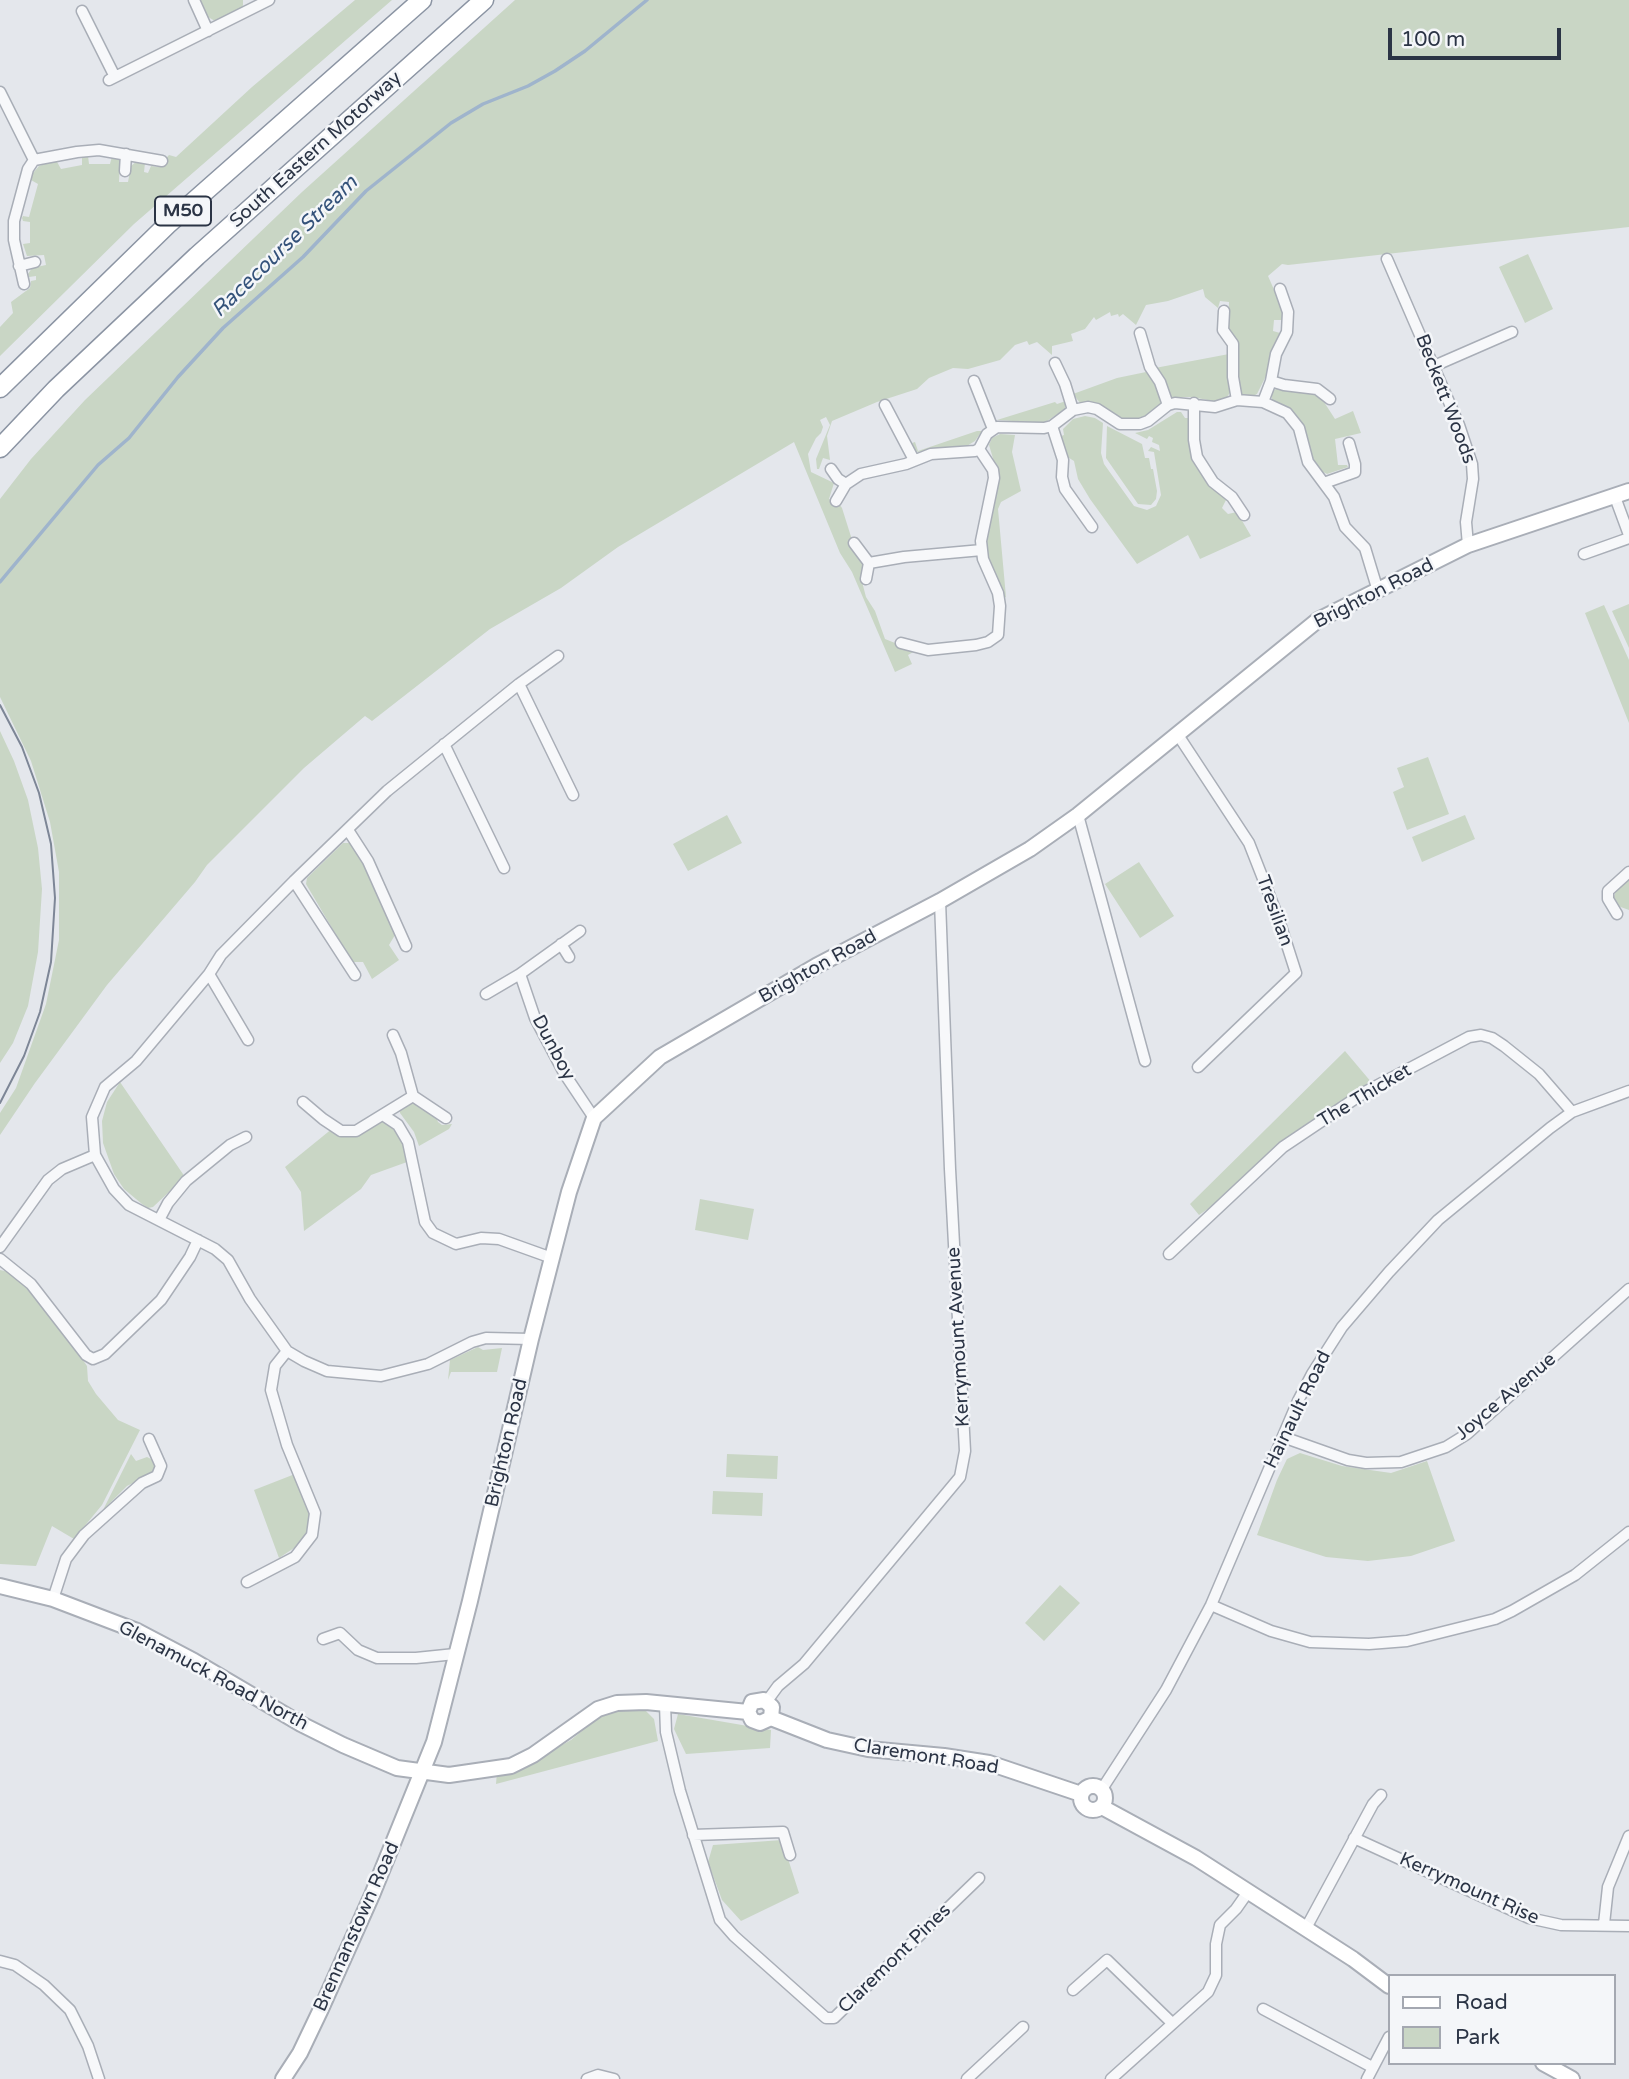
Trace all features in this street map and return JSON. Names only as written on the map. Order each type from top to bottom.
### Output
[{"type":"highway","name":"M50","points":[[0,388],[167,225],[422,0]]},
{"type":"highway","name":"South Eastern Motorway","points":[[0,449],[102,345],[197,256],[484,0]]},
{"type":"highway","points":[[0,374],[108,267],[210,174],[313,84],[341,70]]},
{"type":"highway","points":[[0,463],[48,409],[279,194],[335,132]]},
{"type":"street","points":[[194,0],[208,31]]},
{"type":"street","points":[[82,11],[112,79],[208,31],[251,4],[270,0]]},
{"type":"street","points":[[0,92],[34,160]]},
{"type":"street","points":[[24,284],[14,240],[14,222],[28,169],[34,160],[89,151],[162,161]]},
{"type":"street","points":[[125,171],[126,154]]},
{"type":"street","name":"Beckett Woods","points":[[1387,259],[1459,425],[1472,464],[1473,479],[1466,522],[1468,545]]},
{"type":"street","points":[[19,266],[35,262]]},
{"type":"street","points":[[1263,402],[1271,381],[1276,354],[1287,332],[1289,318],[1280,289]]},
{"type":"street","points":[[1224,311],[1223,330],[1234,350],[1233,377],[1237,400]]},
{"type":"street","points":[[1434,366],[1512,332]]},
{"type":"street","points":[[1140,333],[1150,367],[1160,382],[1168,405]]},
{"type":"street","points":[[1055,363],[1073,410]]},
{"type":"street","points":[[1271,381],[1317,389],[1330,399]]},
{"type":"street","points":[[974,382],[993,429]]},
{"type":"street","points":[[979,449],[986,434],[993,429],[1005,426],[1032,429],[1052,426],[1073,410],[1088,407],[1097,409],[1120,424],[1140,425],[1168,405],[1194,404],[1214,407],[1237,400],[1263,402],[1293,419],[1299,428],[1308,462],[1334,497],[1345,527],[1365,548],[1378,591]]},
{"type":"street","points":[[1194,404],[1197,457],[1213,482],[1232,497],[1244,515]]},
{"type":"street","points":[[885,405],[914,460]]},
{"type":"street","points":[[1052,426],[1063,460],[1065,489],[1092,527]]},
{"type":"street","points":[[1324,483],[1355,472],[1349,443]]},
{"type":"street","points":[[836,502],[846,484],[861,474],[931,454],[979,449]]},
{"type":"street","points":[[901,643],[928,650],[976,645],[988,642],[998,635],[998,593],[987,571],[982,550],[983,527],[995,478],[993,470],[979,449]]},
{"type":"street","points":[[831,469],[838,479],[846,484]]},
{"type":"street","name":"Brighton Road","points":[[424,1772],[476,1575],[531,1339],[569,1192],[594,1118],[660,1057],[816,966],[940,901],[1030,849],[1078,815],[1318,620],[1468,545],[1629,491]]},
{"type":"street","points":[[1584,554],[1629,536],[1615,497]]},
{"type":"street","points":[[854,543],[869,563],[866,579]]},
{"type":"street","points":[[869,563],[904,556],[982,550]]},
{"type":"street","points":[[531,1339],[486,1338],[428,1364],[381,1376],[327,1371],[286,1351],[250,1299],[228,1260],[215,1249],[129,1205],[114,1189],[95,1155],[92,1139],[93,1117],[105,1087],[135,1061],[209,974],[220,955],[387,791],[519,684],[558,656]]},
{"type":"street","points":[[519,684],[573,795]]},
{"type":"street","name":"Tresilian","points":[[1178,735],[1249,843],[1278,917],[1296,973],[1198,1067]]},
{"type":"street","points":[[444,744],[504,868]]},
{"type":"street","points":[[1078,815],[1145,1061]]},
{"type":"street","points":[[348,830],[368,861],[405,946]]},
{"type":"street","points":[[1617,914],[1608,899],[1608,891],[1629,872]]},
{"type":"street","points":[[294,881],[355,975]]},
{"type":"street","name":"Kerrymount Avenue","points":[[767,1701],[778,1686],[804,1664],[960,1477],[965,1451],[950,1169],[940,901]]},
{"type":"street","points":[[486,994],[520,974],[580,931]]},
{"type":"street","points":[[561,944],[569,957]]},
{"type":"street","points":[[209,974],[248,1040]]},
{"type":"street","name":"Dunboy","points":[[520,974],[535,1018],[564,1073],[594,1118]]},
{"type":"street","points":[[393,1035],[413,1096],[446,1118]]},
{"type":"street","name":"The Thicket","points":[[1169,1254],[1283,1147],[1365,1093],[1469,1037],[1481,1035],[1504,1046],[1539,1074],[1572,1112]]},
{"type":"street","name":"Hainault Road","points":[[1102,1789],[1166,1690],[1212,1605],[1303,1391],[1328,1347],[1389,1272],[1438,1220],[1572,1112],[1629,1091]]},
{"type":"street","points":[[303,1102],[341,1131],[356,1130],[413,1096]]},
{"type":"street","points":[[383,1115],[398,1125],[408,1142],[425,1222],[433,1233],[456,1244],[481,1238],[499,1239],[552,1258]]},
{"type":"street","points":[[159,1220],[168,1203],[186,1181],[230,1145],[246,1137]]},
{"type":"street","points":[[0,1247],[22,1214],[56,1172],[95,1155]]},
{"type":"street","points":[[0,1259],[31,1284],[86,1354],[93,1359],[105,1354],[161,1300],[198,1240]]},
{"type":"street","name":"Joyce Avenue","points":[[1283,1437],[1348,1460],[1366,1463],[1401,1462],[1446,1447],[1467,1434],[1629,1289]]},
{"type":"street","points":[[247,1582],[295,1557],[312,1535],[315,1513],[287,1445],[271,1390],[275,1366],[286,1351]]},
{"type":"street","points":[[53,1599],[66,1559],[84,1535],[142,1483],[157,1476],[162,1466],[149,1439]]},
{"type":"street","points":[[1212,1605],[1271,1631],[1310,1642],[1355,1644],[1407,1641],[1495,1619],[1512,1611],[1575,1575],[1629,1532]]},
{"type":"street","name":"Glenamuck Road North","points":[[0,1586],[53,1599],[137,1631],[343,1745],[397,1768],[424,1772]]},
{"type":"street","points":[[323,1639],[340,1633],[358,1650],[377,1658],[455,1654]]},
{"type":"street","points":[[424,1772],[449,1775],[511,1766],[533,1755],[598,1709],[617,1703],[665,1704],[748,1712],[756,1723],[764,1723],[771,1718],[772,1707],[767,1701],[756,1700],[748,1712]]},
{"type":"street","name":"Claremont Pines","points":[[665,1704],[666,1732],[693,1835],[720,1920],[734,1936],[826,2018],[835,2018],[979,1878]]},
{"type":"street","name":"Claremont Road","points":[[771,1718],[827,1740],[868,1749],[989,1763],[1081,1794]]},
{"type":"street","name":"Brennanstown Road","points":[[283,2079],[300,2053],[321,2009],[424,1772]]},
{"type":"street","points":[[1090,1786],[1102,1789],[1105,1800],[1102,1807],[1094,1811],[1085,1808],[1081,1803],[1081,1794],[1090,1786]]},
{"type":"street","points":[[1306,1928],[1373,1804],[1381,1795]]},
{"type":"street","points":[[1102,1807],[1196,1858],[1306,1928],[1388,1985]]},
{"type":"street","points":[[693,1835],[783,1832],[790,1855]]},
{"type":"street","points":[[1604,1924],[1608,1887],[1629,1836]]},
{"type":"street","name":"Kerrymount Rise","points":[[1354,1838],[1529,1918],[1561,1924],[1629,1926]]},
{"type":"street","points":[[1111,2079],[1208,1992],[1216,1975],[1216,1944],[1220,1925],[1248,1892]]},
{"type":"street","points":[[1073,1990],[1107,1960],[1172,2023]]},
{"type":"street","points":[[0,1961],[15,1965],[44,1984],[70,2010],[88,2046],[99,2079]]},
{"type":"street","points":[[1264,2008],[1372,2067]]},
{"type":"street","points":[[967,2079],[1023,2027]]},
{"type":"street","points":[[1367,2079],[1388,2039]]},
{"type":"street","points":[[1547,2065],[1572,2079]]},
{"type":"street","points":[[587,2079],[606,2075],[614,2079]]},
{"type":"green space","points":[[199,0],[243,0],[243,5],[242,8],[215,21],[208,17]]},
{"type":"green space","points":[[355,0],[392,0],[134,224],[0,356],[0,327],[13,313],[11,302],[30,288],[31,281],[36,280],[36,276],[29,277],[28,274],[32,268],[46,265],[44,255],[27,256],[23,244],[30,243],[30,222],[23,221],[22,218],[29,217],[38,184],[31,180],[39,166],[56,160],[61,169],[82,165],[82,155],[88,156],[89,164],[110,164],[112,156],[120,159],[119,182],[128,182],[131,166],[137,161],[145,163],[144,172],[148,173],[151,166],[158,167],[169,155],[176,157],[252,87]]},
{"type":"green space","points":[[515,0],[1629,0],[1629,227],[1282,264],[1268,276],[1283,310],[1282,320],[1274,320],[1273,331],[1280,335],[1271,354],[1267,374],[1257,394],[1251,397],[1240,392],[1237,372],[1239,345],[1228,329],[1229,302],[1220,301],[1218,308],[1205,297],[1203,289],[1146,305],[1136,325],[1123,314],[1119,317],[1118,314],[1111,316],[1110,312],[1096,320],[1094,317],[1085,329],[1071,334],[1073,341],[1052,346],[1052,355],[1037,342],[1029,345],[1027,341],[1015,345],[1000,360],[968,369],[953,368],[929,378],[917,389],[832,421],[827,436],[830,460],[823,458],[817,469],[816,459],[830,425],[826,417],[820,420],[823,427],[821,433],[808,454],[811,472],[834,483],[829,499],[842,508],[853,543],[848,545],[863,562],[861,578],[866,597],[875,611],[885,639],[915,651],[908,655],[912,664],[895,672],[852,572],[840,553],[794,442],[618,547],[561,588],[490,629],[372,721],[365,716],[304,768],[207,865],[107,985],[0,1135],[0,1113],[16,1088],[46,1004],[59,940],[59,872],[50,822],[31,761],[0,697],[0,499],[31,459],[85,400],[302,192]]},
{"type":"green space","points":[[1528,254],[1553,309],[1525,323],[1499,267]]},
{"type":"green space","points":[[1229,354],[1231,391],[1225,400],[1218,402],[1192,397],[1171,397],[1155,368]]},
{"type":"green space","points":[[1146,372],[1155,382],[1161,403],[1138,420],[1124,419],[1100,406],[1080,403],[1073,394],[1117,378]]},
{"type":"green space","points":[[1276,389],[1314,393],[1324,402],[1335,419],[1353,411],[1361,433],[1335,439],[1338,465],[1348,467],[1327,474],[1321,471],[1312,457],[1298,418],[1272,400],[1272,392]]},
{"type":"green space","points":[[1066,401],[1065,409],[1044,423],[997,420],[1055,402],[1057,404]]},
{"type":"green space","points":[[1177,412],[1188,418],[1189,445],[1200,473],[1226,500],[1222,508],[1228,514],[1237,512],[1251,536],[1200,559],[1188,535],[1137,564],[1078,479],[1074,461],[1066,456],[1061,436],[1064,435],[1063,429],[1073,419],[1085,416],[1103,423],[1101,453],[1104,464],[1134,506],[1147,510],[1156,506],[1161,495],[1154,452],[1148,451],[1151,447],[1160,451],[1159,445],[1152,442],[1153,438],[1149,436],[1147,439],[1135,433],[1148,430]]},
{"type":"green space","points":[[1107,426],[1142,444],[1145,458],[1149,458],[1153,469],[1157,491],[1156,499],[1151,505],[1138,504],[1106,458]]},
{"type":"green space","points":[[982,431],[975,441],[965,447],[918,452],[912,443],[915,442],[918,451]]},
{"type":"green space","points":[[1000,434],[1015,435],[1012,452],[1021,491],[1001,502],[998,509],[1004,598],[988,557],[986,535],[998,475],[989,445],[992,438]]},
{"type":"green space","points":[[1629,604],[1629,648],[1612,611]]},
{"type":"green space","points":[[1604,605],[1629,660],[1629,723],[1585,613]]},
{"type":"green space","points":[[0,731],[28,800],[38,848],[42,889],[38,952],[28,1006],[13,1043],[0,1063]]},
{"type":"green space","points":[[1428,757],[1449,814],[1407,830],[1393,792],[1404,787],[1397,768]]},
{"type":"green space","points":[[727,815],[742,843],[688,871],[673,844]]},
{"type":"green space","points":[[1465,815],[1475,839],[1422,862],[1412,837]]},
{"type":"green space","points":[[343,843],[349,843],[355,848],[362,859],[395,935],[389,945],[399,960],[372,979],[363,962],[352,962],[306,884],[307,878]]},
{"type":"green space","points":[[1139,862],[1174,916],[1140,938],[1105,884]]},
{"type":"green space","points":[[1629,880],[1629,910],[1618,906],[1613,899],[1616,891]]},
{"type":"green space","points":[[1345,1051],[1372,1083],[1309,1122],[1199,1215],[1190,1204]]},
{"type":"green space","points":[[120,1082],[185,1177],[153,1207],[148,1208],[124,1189],[114,1174],[103,1143],[102,1121],[107,1102]]},
{"type":"green space","points":[[406,1097],[435,1114],[442,1125],[452,1124],[449,1129],[419,1146],[414,1132],[400,1113],[399,1106]]},
{"type":"green space","points":[[373,1119],[391,1120],[404,1145],[407,1162],[371,1175],[361,1189],[304,1231],[301,1192],[285,1167],[333,1128],[342,1132]]},
{"type":"green space","points":[[700,1199],[754,1209],[748,1240],[695,1230]]},
{"type":"green space","points":[[0,1270],[9,1272],[29,1288],[59,1325],[87,1366],[88,1381],[96,1394],[118,1420],[140,1430],[102,1505],[74,1539],[52,1526],[36,1566],[0,1564]]},
{"type":"green space","points":[[478,1347],[483,1350],[502,1348],[497,1372],[451,1372],[448,1380],[450,1360]]},
{"type":"green space","points":[[1300,1453],[1342,1466],[1391,1473],[1427,1461],[1455,1541],[1411,1556],[1368,1561],[1326,1557],[1257,1535],[1287,1459]]},
{"type":"green space","points":[[131,1454],[136,1461],[147,1457],[151,1459],[156,1468],[155,1472],[127,1486],[103,1510]]},
{"type":"green space","points":[[727,1454],[778,1456],[777,1479],[726,1477]]},
{"type":"green space","points":[[295,1474],[310,1509],[309,1531],[294,1548],[279,1558],[254,1490]]},
{"type":"green space","points":[[713,1491],[763,1493],[762,1516],[712,1514]]},
{"type":"green space","points":[[1060,1585],[1080,1603],[1044,1641],[1025,1623]]},
{"type":"green space","points":[[640,1705],[654,1719],[658,1741],[496,1784],[497,1772],[546,1754],[571,1740],[608,1709]]},
{"type":"green space","points":[[678,1714],[771,1730],[770,1748],[686,1754],[674,1729]]},
{"type":"green space","points":[[782,1840],[799,1893],[741,1921],[722,1900],[708,1862],[713,1845]]},
{"type":"waterway","name":"Racecourse Stream","points":[[0,582],[98,465],[129,438],[178,377],[223,328],[303,257],[366,191],[451,123],[483,104],[528,86],[555,71],[585,51],[647,0]]},
{"type":"tram line","points":[[0,705],[22,747],[39,793],[51,844],[55,898],[51,962],[40,1012],[24,1056],[0,1103]]}]
